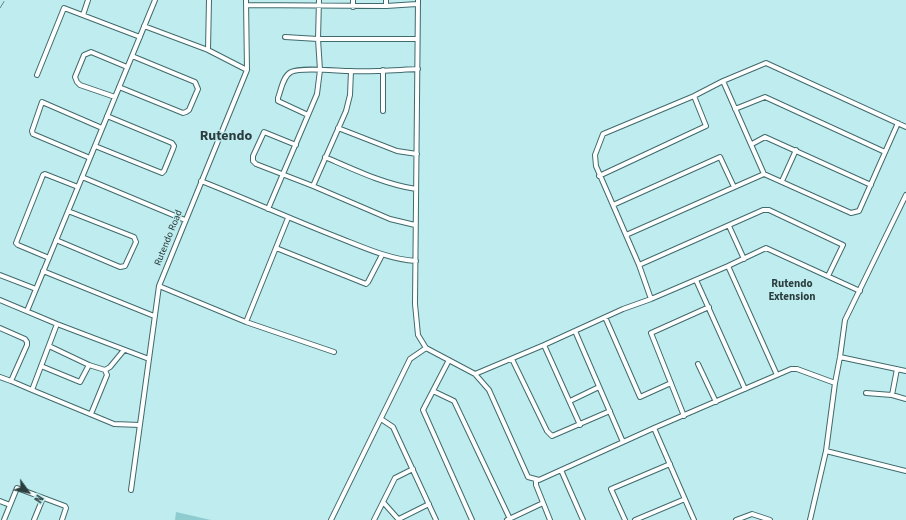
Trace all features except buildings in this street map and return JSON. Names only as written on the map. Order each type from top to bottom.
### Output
[{"type":"street","points":[[83,14],[88,0]]},
{"type":"street","points":[[27,311],[155,0]]},
{"type":"street","points":[[208,50],[209,0]]},
{"type":"street","name":"Rutendo Road","points":[[131,490],[159,286],[184,220],[247,70],[246,0]]},
{"type":"street","points":[[286,0],[286,6]]},
{"type":"street","points":[[268,209],[317,94],[320,70],[318,39],[320,0]]},
{"type":"street","points":[[353,0],[354,7]]},
{"type":"street","points":[[386,0],[386,6]]},
{"type":"street","points":[[246,5],[354,7],[386,6],[418,2],[416,189],[416,304],[418,335],[426,348],[475,374],[489,390],[528,477],[539,480],[654,428],[791,369],[797,369],[835,383]]},
{"type":"street","points":[[37,75],[64,8],[140,36]]},
{"type":"street","points":[[144,26],[208,50],[247,70]]},
{"type":"street","points":[[285,37],[318,39],[417,39]]},
{"type":"street","points":[[115,98],[80,85],[75,77],[84,55],[91,52],[127,67]]},
{"type":"street","points":[[119,87],[183,113],[189,110],[198,89],[195,82],[132,56]]},
{"type":"street","points":[[651,299],[639,265],[599,176],[596,166],[595,155],[604,134],[694,96],[723,81],[766,63],[906,127]]},
{"type":"street","points":[[308,115],[278,102],[286,76],[294,70],[351,71],[418,69]]},
{"type":"street","points":[[383,70],[383,111]]},
{"type":"street","points":[[313,186],[346,111],[350,95],[351,71]]},
{"type":"street","points":[[723,81],[764,174]]},
{"type":"street","points":[[599,176],[706,126],[694,96]]},
{"type":"street","points":[[735,109],[765,97],[884,152]]},
{"type":"street","points":[[90,158],[33,134],[32,131],[42,102],[102,128]]},
{"type":"street","points":[[95,146],[159,173],[164,171],[173,149],[174,146],[172,143],[107,116]]},
{"type":"street","points":[[626,235],[764,174],[851,213],[859,210],[898,123]]},
{"type":"street","points":[[338,128],[397,151],[417,154]]},
{"type":"street","points":[[296,145],[264,132],[253,156],[253,161],[256,164],[313,186],[390,219],[416,225]]},
{"type":"street","points":[[752,144],[765,137],[871,185]]},
{"type":"street","points":[[782,181],[796,150]]},
{"type":"street","points":[[326,157],[380,180],[398,186],[416,189]]},
{"type":"street","points":[[613,205],[720,157],[734,187]]},
{"type":"street","points":[[49,258],[16,243],[40,182],[45,174],[78,187]]},
{"type":"street","points":[[82,177],[184,220]]},
{"type":"street","points":[[201,181],[288,218],[382,255],[416,261]]},
{"type":"street","points":[[816,520],[810,519],[826,451],[845,320],[904,204],[906,195]]},
{"type":"street","points":[[639,265],[763,210],[769,210],[843,245],[828,276]]},
{"type":"street","points":[[56,240],[120,267],[125,266],[136,242],[134,237],[68,211]]},
{"type":"street","points":[[246,322],[288,218]]},
{"type":"street","points":[[729,226],[744,259]]},
{"type":"street","points":[[276,248],[366,284],[382,255]]},
{"type":"street","points":[[475,374],[605,317],[696,280],[766,248],[860,291]]},
{"type":"street","points":[[728,266],[777,375]]},
{"type":"street","points":[[43,271],[154,316]]},
{"type":"street","points":[[0,275],[36,289]]},
{"type":"street","points":[[696,280],[745,389]]},
{"type":"street","points":[[159,286],[246,322],[334,352]]},
{"type":"street","points":[[0,300],[57,324],[149,359]]},
{"type":"street","points":[[684,416],[651,333],[709,307]]},
{"type":"street","points":[[605,317],[640,397],[671,383]]},
{"type":"street","points":[[32,390],[57,324]]},
{"type":"street","points":[[0,328],[26,339],[27,342],[11,381]]},
{"type":"street","points":[[575,331],[623,442]]},
{"type":"street","points":[[544,345],[580,425]]},
{"type":"street","points":[[49,346],[105,370]]},
{"type":"street","points":[[331,520],[410,359],[426,348]]},
{"type":"street","points":[[105,370],[110,367],[124,350]]},
{"type":"street","points":[[840,357],[906,371]]},
{"type":"street","points":[[512,359],[547,431],[552,436],[610,411]]},
{"type":"street","points":[[449,360],[423,410],[472,520]]},
{"type":"street","points":[[40,366],[80,382],[90,364]]},
{"type":"street","points":[[698,364],[716,402]]},
{"type":"street","points":[[91,414],[107,375],[105,370]]},
{"type":"street","points":[[892,395],[897,370]]},
{"type":"street","points":[[0,377],[114,424],[140,425]]},
{"type":"street","points":[[570,401],[600,387]]},
{"type":"street","points":[[433,391],[454,401],[508,520],[543,503]]},
{"type":"street","points":[[866,393],[892,395],[906,399]]},
{"type":"street","points":[[381,419],[393,427],[436,520]]},
{"type":"street","points":[[654,428],[694,520]]},
{"type":"street","points":[[826,451],[906,471]]},
{"type":"street","points":[[625,520],[611,489],[670,464]]},
{"type":"street","points":[[374,520],[395,478],[413,469]]},
{"type":"street","points":[[561,470],[583,520]]},
{"type":"street","points":[[536,480],[536,485],[550,520]]},
{"type":"street","points":[[4,520],[17,488],[65,506],[66,508],[62,520]]},
{"type":"street","points":[[34,520],[43,498]]},
{"type":"street","points":[[635,520],[685,499]]},
{"type":"street","points":[[0,501],[10,505]]},
{"type":"street","points":[[383,502],[399,520],[429,504]]},
{"type":"street","points":[[736,520],[752,514],[770,520]]},
{"type":"shaded area","points":[[176,512],[211,520],[175,520]]},
{"type":"railway","points":[[0,8],[5,0]]},
{"type":"district","name":"Rutendo","points":[[226,137]]},
{"type":"district","name":"Rutendo Extension","points":[[792,291]]}]
